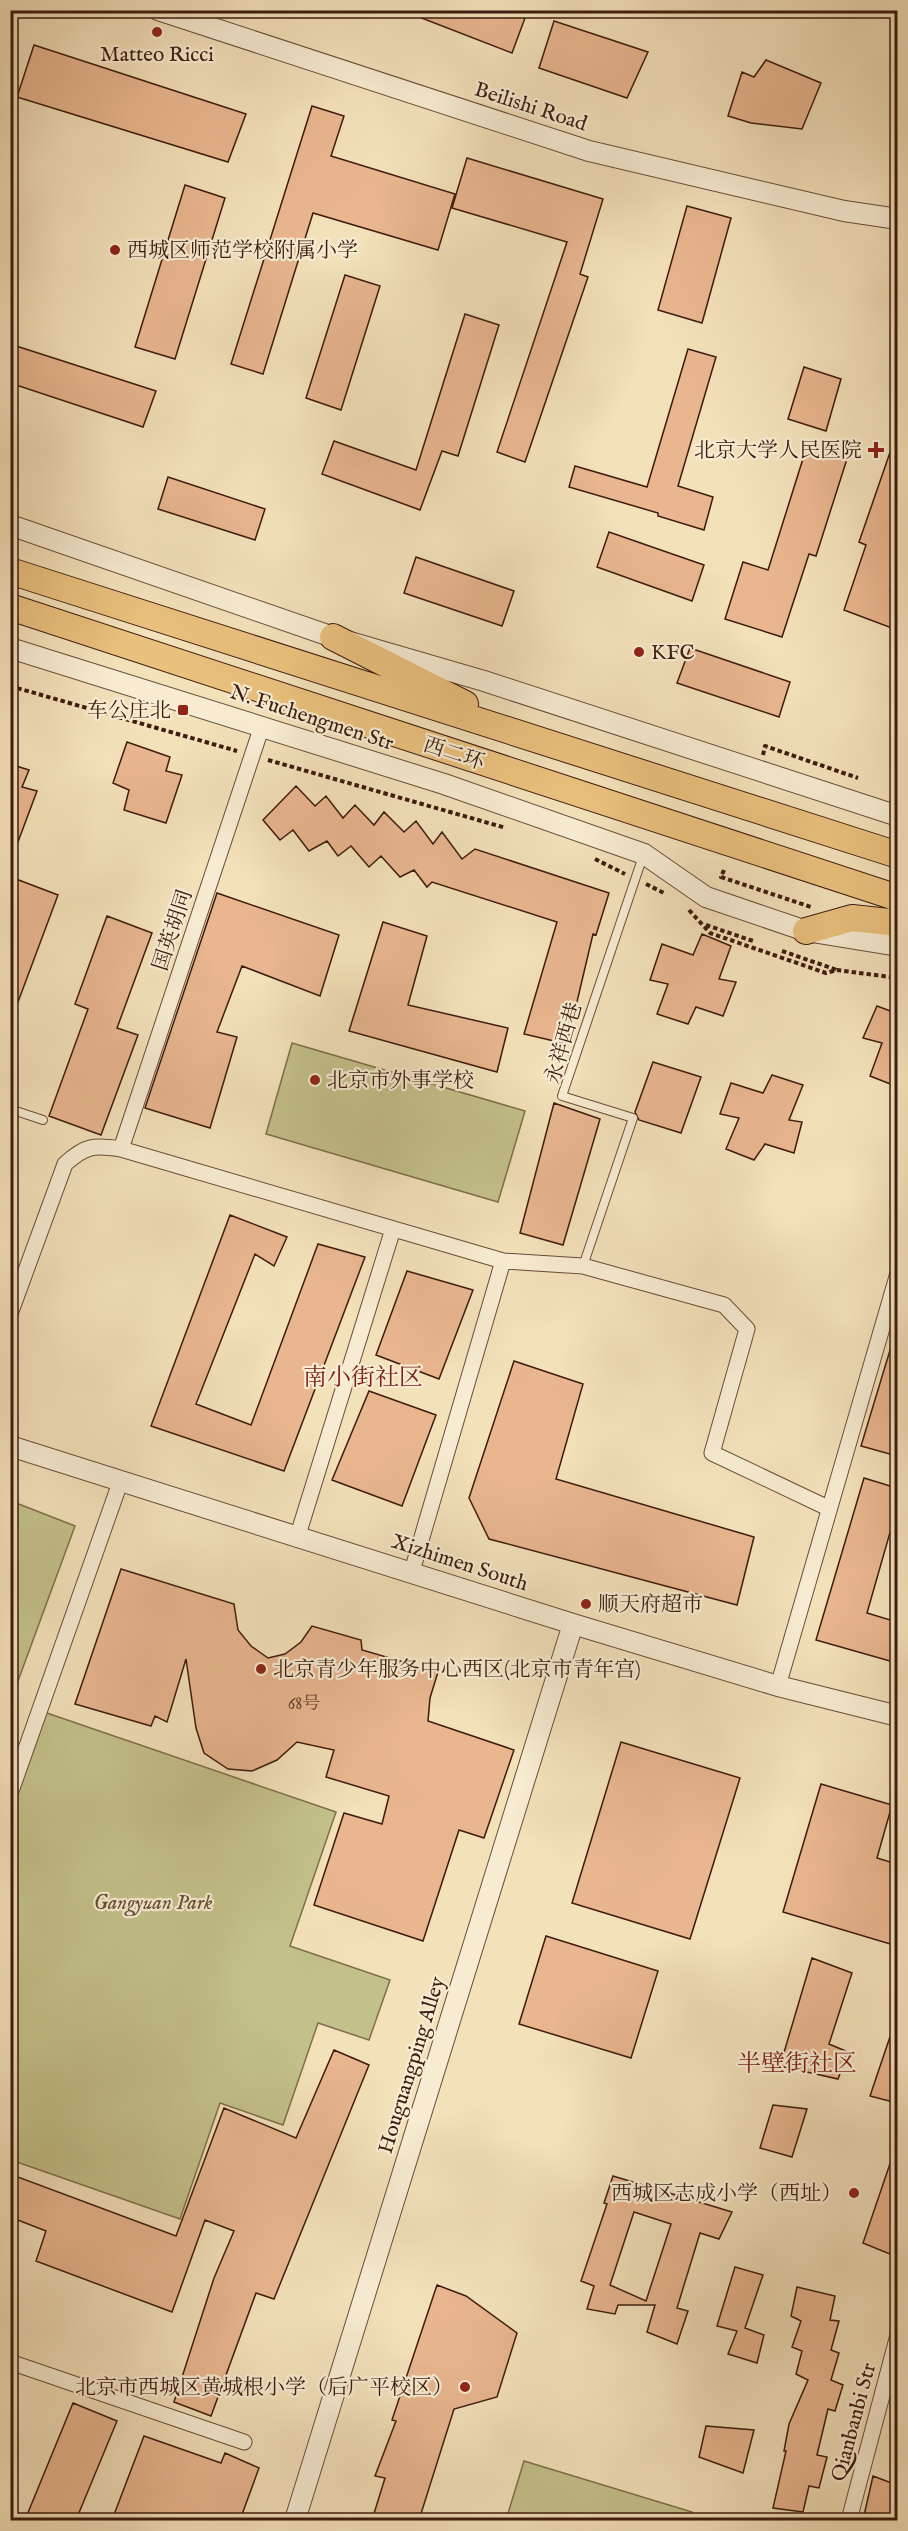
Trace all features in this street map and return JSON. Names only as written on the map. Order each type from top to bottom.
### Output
[{"type":"highway","name":"西二环","points":[[10,571],[897,855]]},
{"type":"highway","name":"西二环","points":[[10,607],[897,898]]},
{"type":"highway","points":[[333,637],[535,739]]},
{"type":"highway","points":[[806,931],[852,918],[897,923]]},
{"type":"street","name":"Beilishi Road","points":[[158,10],[589,151],[844,211],[897,219]]},
{"type":"street","points":[[10,525],[333,637],[484,681],[897,816]]},
{"type":"street","name":"N. Fuchengmen Str","points":[[10,648],[444,784],[644,854],[706,897],[806,931],[897,946]]},
{"type":"street","name":"国英胡同","points":[[121,1149],[262,726]]},
{"type":"street","points":[[10,1314],[64,1164],[77,1153],[95,1145],[121,1149],[503,1261],[583,1266],[724,1305],[747,1329],[712,1453],[828,1508]]},
{"type":"street","points":[[297,1538],[393,1228]]},
{"type":"street","points":[[412,1571],[503,1261]]},
{"type":"street","points":[[778,1686],[897,1274]]},
{"type":"street","name":"Xizhimen South","points":[[10,1446],[122,1480],[297,1538],[412,1571],[573,1624],[778,1686],[897,1716]]},
{"type":"street","points":[[10,1794],[122,1480]]},
{"type":"street","name":"Houguangping Alley","points":[[295,2520],[573,1624]]},
{"type":"street","name":"Qianbanbi Str","points":[[849,2520],[897,2335]]},
{"type":"street","points":[[10,2362],[244,2442]]},
{"type":"lane","name":"永祥西巷","points":[[583,1266],[633,1118],[562,1096],[644,854]]},
{"type":"lane","points":[[10,1109],[43,1120]]},
{"type":"path","points":[[10,686],[511,829]]},
{"type":"path","points":[[763,755],[765,746],[858,778]]},
{"type":"path","points":[[586,855],[667,895]]},
{"type":"path","points":[[724,870],[721,877],[816,909],[818,902]]},
{"type":"path","points":[[685,907],[706,926],[710,933],[826,973],[837,970]]},
{"type":"path","points":[[706,926],[753,941]]},
{"type":"path","points":[[782,951],[837,970],[897,978]]},
{"type":"green space","points":[[292,1043],[525,1111],[498,1202],[266,1134]]},
{"type":"green space","points":[[11,1501],[75,1526],[11,1700]]},
{"type":"green space","name":"Gangyuan Park","points":[[41,1711],[336,1812],[290,1946],[390,1980],[369,2040],[318,2023],[283,2125],[220,2103],[180,2219],[11,2160],[11,1800]]},
{"type":"green space","points":[[524,2461],[692,2512],[690,2520],[506,2520]]},
{"type":"building","points":[[401,10],[502,10],[525,18],[512,53]]},
{"type":"building","points":[[554,21],[648,52],[627,98],[539,68]]},
{"type":"building","points":[[34,45],[246,114],[228,162],[17,97]]},
{"type":"building","points":[[766,60],[821,83],[802,129],[751,123],[728,116],[742,72],[754,77]]},
{"type":"building","points":[[312,106],[344,116],[331,156],[455,194],[438,250],[313,213],[263,374],[231,364]]},
{"type":"building","points":[[467,158],[603,199],[580,274],[588,277],[525,462],[497,452],[567,242],[452,208]]},
{"type":"building","points":[[185,185],[225,198],[175,359],[135,347]]},
{"type":"building","points":[[687,206],[731,218],[702,323],[658,310]]},
{"type":"building","points":[[345,275],[380,286],[341,410],[306,398]]},
{"type":"building","points":[[465,314],[499,325],[458,456],[442,451],[420,510],[322,474],[334,441],[416,470]]},
{"type":"building","points":[[10,344],[156,391],[143,427],[10,383]]},
{"type":"building","points":[[688,349],[716,357],[678,486],[713,497],[704,530],[658,516],[658,513],[569,487],[575,466],[647,487]]},
{"type":"building","points":[[804,367],[841,379],[826,431],[788,419]]},
{"type":"building","points":[[895,438],[897,438],[897,568],[890,591],[897,594],[897,630],[844,610],[866,545],[859,542]]},
{"type":"building","points":[[807,446],[847,459],[816,556],[809,554],[782,637],[725,619],[743,562],[768,570]]},
{"type":"building","points":[[168,477],[265,509],[255,540],[158,509]]},
{"type":"building","points":[[609,532],[704,565],[692,601],[597,567]]},
{"type":"building","points":[[416,557],[514,591],[502,626],[404,593]]},
{"type":"building","points":[[690,648],[790,682],[779,717],[677,683]]},
{"type":"building","points":[[127,742],[170,757],[166,771],[182,775],[166,823],[124,810],[129,790],[113,783]]},
{"type":"building","points":[[10,764],[29,770],[22,787],[37,791],[12,858]]},
{"type":"building","points":[[296,786],[315,806],[326,796],[343,818],[355,805],[374,825],[384,812],[404,832],[416,821],[433,844],[442,832],[462,859],[475,849],[609,893],[596,935],[593,934],[567,1044],[524,1034],[557,922],[432,882],[427,887],[414,870],[400,877],[381,856],[369,867],[351,846],[338,856],[327,841],[309,851],[293,830],[280,840],[263,820]]},
{"type":"building","points":[[16,879],[58,895],[12,1018],[10,894]]},
{"type":"building","points":[[217,893],[339,935],[320,996],[242,966],[217,1032],[237,1037],[210,1128],[145,1108]]},
{"type":"building","points":[[107,916],[152,933],[117,1028],[138,1035],[101,1135],[49,1116],[88,1009],[75,1004]]},
{"type":"building","points":[[383,922],[427,936],[408,1005],[508,1028],[497,1072],[349,1031]]},
{"type":"building","points":[[702,934],[731,946],[719,979],[736,982],[723,1016],[696,1007],[688,1024],[657,1014],[668,984],[650,980],[662,944],[693,955]]},
{"type":"building","points":[[896,1005],[897,1077],[893,1085],[870,1076],[882,1043],[863,1038],[877,1006],[893,1012]]},
{"type":"building","points":[[653,1062],[701,1077],[681,1133],[639,1120],[635,1112]]},
{"type":"building","points":[[772,1075],[803,1085],[789,1120],[802,1122],[794,1153],[765,1144],[754,1160],[726,1149],[739,1118],[720,1114],[731,1083],[763,1093]]},
{"type":"building","points":[[554,1103],[600,1119],[563,1245],[520,1233]]},
{"type":"building","points":[[230,1215],[287,1237],[274,1266],[255,1254],[196,1404],[251,1425],[318,1244],[365,1257],[284,1471],[151,1426]]},
{"type":"building","points":[[407,1271],[473,1290],[439,1379],[376,1355]]},
{"type":"building","points":[[894,1337],[897,1337],[897,1456],[861,1446]]},
{"type":"building","points":[[514,1361],[583,1384],[556,1479],[754,1537],[737,1605],[489,1539],[469,1498]]},
{"type":"building","points":[[369,1391],[436,1415],[402,1506],[332,1480]]},
{"type":"building","points":[[864,1478],[897,1488],[897,1508],[867,1613],[897,1622],[897,1663],[816,1640]]},
{"type":"building","points":[[121,1569],[234,1604],[238,1630],[251,1646],[268,1658],[285,1654],[301,1642],[312,1626],[361,1640],[362,1650],[438,1672],[430,1698],[428,1721],[514,1750],[484,1838],[459,1830],[423,1941],[314,1905],[344,1813],[382,1824],[389,1796],[326,1777],[334,1750],[297,1742],[277,1760],[252,1771],[228,1769],[204,1753],[196,1728],[186,1659],[167,1722],[155,1716],[151,1726],[75,1704]]},
{"type":"building","points":[[621,1742],[740,1778],[690,1939],[572,1903]]},
{"type":"building","points":[[821,1784],[892,1805],[877,1858],[897,1864],[897,1946],[783,1912]]},
{"type":"building","points":[[546,1936],[658,1971],[631,2058],[519,2024]]},
{"type":"building","points":[[812,1958],[852,1973],[829,2044],[848,2052],[838,2079],[780,2066]]},
{"type":"building","points":[[895,2022],[897,2022],[897,2103],[870,2096]]},
{"type":"building","points":[[334,2050],[369,2065],[274,2299],[256,2293],[211,2416],[174,2402],[214,2278],[234,2231],[205,2220],[172,2312],[36,2261],[46,2231],[10,2217],[10,2174],[176,2236],[224,2108],[296,2138]]},
{"type":"building","points":[[773,2105],[807,2109],[792,2157],[760,2148]]},
{"type":"building","points":[[895,2149],[897,2149],[897,2257],[863,2243]]},
{"type":"building","points":[[613,2176],[732,2212],[719,2239],[700,2233],[677,2308],[688,2311],[677,2344],[647,2332],[655,2305],[618,2305],[615,2314],[587,2309],[594,2286],[581,2281],[607,2204],[604,2203]],"holes":[[[634,2212],[671,2224],[646,2301],[610,2285]]]},
{"type":"building","points":[[735,2267],[763,2275],[745,2328],[764,2335],[757,2363],[728,2354],[737,2331],[717,2326]]},
{"type":"building","points":[[437,2285],[466,2296],[517,2333],[497,2397],[454,2409],[419,2520],[372,2520],[385,2478],[375,2476],[396,2421],[392,2420]]},
{"type":"building","points":[[797,2287],[835,2296],[830,2320],[839,2321],[831,2350],[839,2353],[831,2380],[843,2385],[835,2411],[828,2409],[817,2455],[827,2457],[819,2488],[809,2486],[803,2512],[773,2508],[786,2451],[784,2451],[789,2424],[808,2380],[796,2374],[802,2351],[792,2347],[801,2321],[791,2316]]},
{"type":"building","points":[[73,2403],[117,2421],[76,2520],[25,2520]]},
{"type":"building","points":[[706,2426],[754,2430],[743,2473],[699,2457]]},
{"type":"building","points":[[144,2436],[221,2463],[225,2453],[259,2468],[240,2520],[112,2520]]},
{"type":"building","points":[[873,2476],[897,2485],[897,2520],[863,2520]]},
{"type":"place","name":"Matteo Ricci","points":[[157,32]]},
{"type":"place","name":"西城区师范学校附属小学","points":[[115,250]]},
{"type":"place","name":"北京大学人民医院","points":[[876,450]]},
{"type":"place","name":"KFC","points":[[639,652]]},
{"type":"place","name":"车公庄北","points":[[183,710]]},
{"type":"place","name":"北京市外事学校","points":[[315,1080]]},
{"type":"place","name":"顺天府超市","points":[[586,1604]]},
{"type":"place","name":"北京青少年服务中心西区(北京市青年宫)","points":[[261,1669]]},
{"type":"place","name":"西城区志成小学（西址）","points":[[854,2193]]},
{"type":"place","name":"北京市西城区黄城根小学（后广平校区）","points":[[465,2387]]},
{"type":"district","name":"南小街社区","points":[[363,1377]]},
{"type":"district","name":"半壁街社区","points":[[797,2063]]}]
